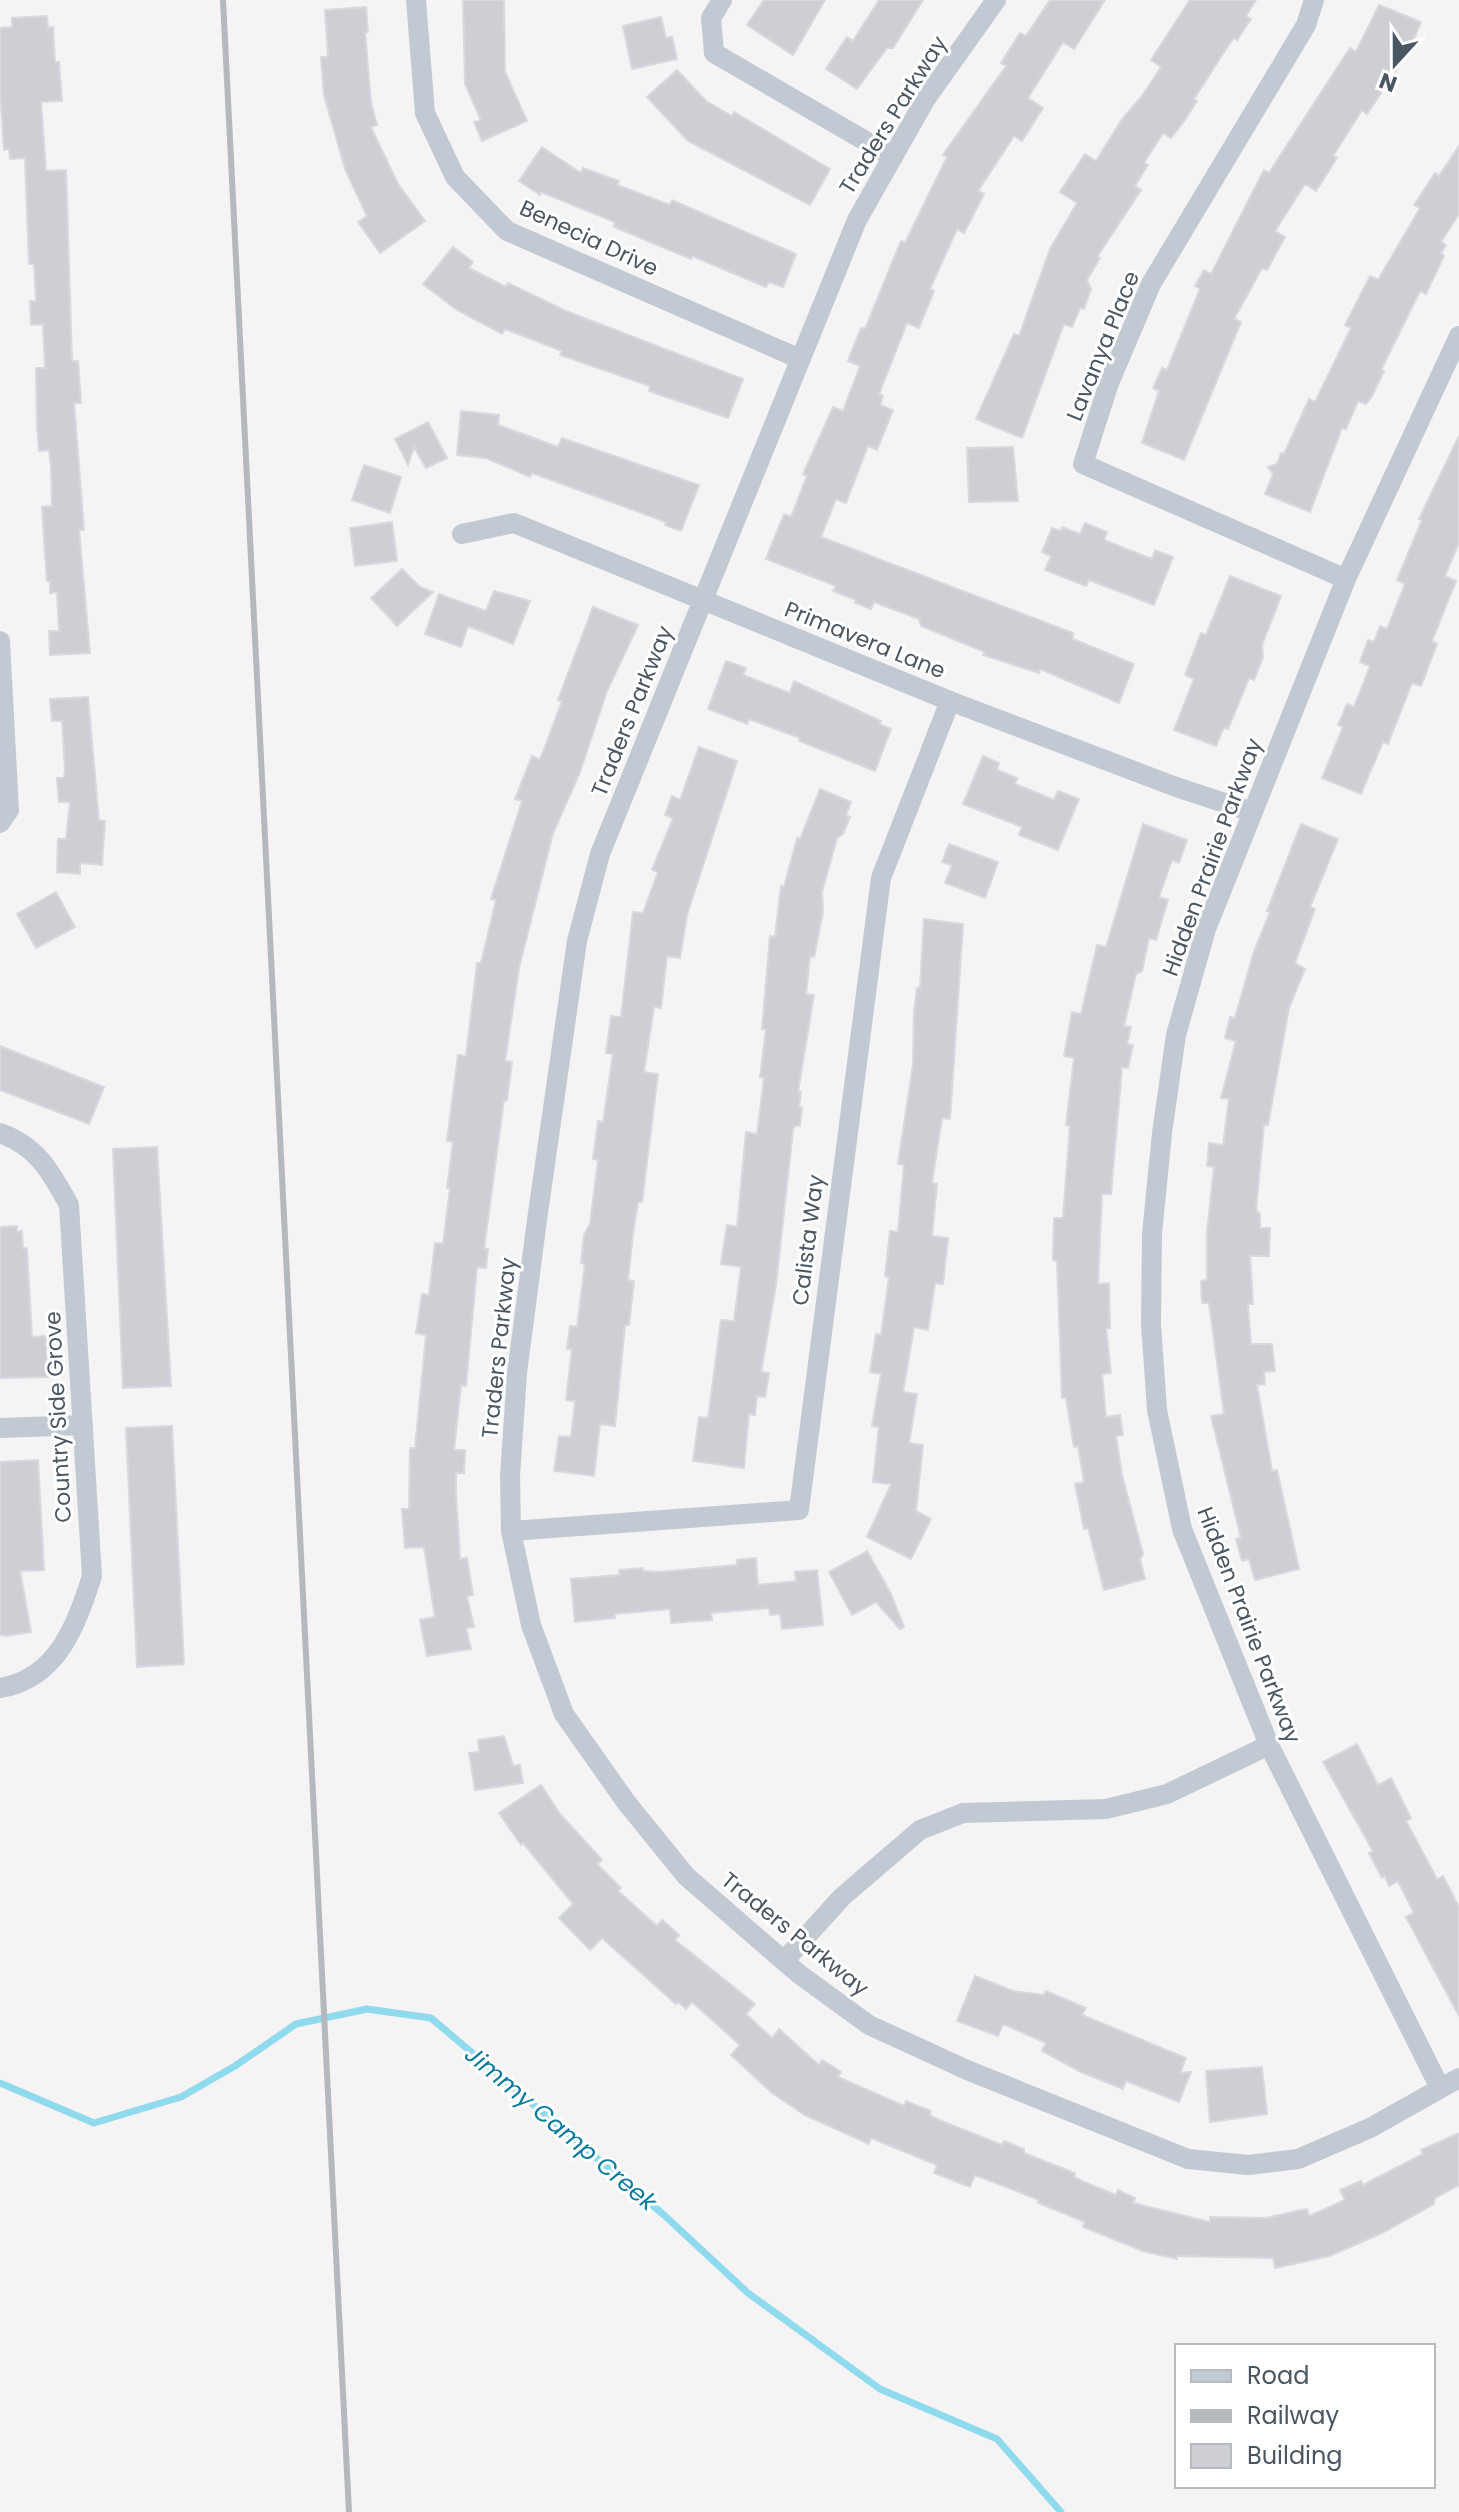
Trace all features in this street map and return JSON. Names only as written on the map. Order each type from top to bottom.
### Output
[{"type":"street","name":"Benecia Drive","points":[[416,0],[425,113],[455,177],[507,231],[798,358]]},
{"type":"street","points":[[722,0],[711,18],[714,53],[893,157]]},
{"type":"street","name":"Traders Parkway","points":[[996,0],[925,100],[857,220],[798,358],[600,854],[577,941],[517,1373],[510,1476],[511,1531],[531,1625],[564,1714],[626,1802],[686,1876],[784,1961],[869,2025],[967,2070],[1188,2159],[1248,2165],[1298,2159],[1370,2128],[1459,2078]]},
{"type":"street","name":"Lavanya Place","points":[[1314,0],[1306,25],[1151,284],[1109,383],[1083,464],[1346,579]]},
{"type":"street","name":"Hidden Prairie Parkway","points":[[1440,2088],[1269,1745],[1182,1529],[1157,1410],[1151,1324],[1152,1234],[1176,1035],[1206,929],[1346,579],[1459,336]]},
{"type":"street","name":"Primavera Lane","points":[[462,534],[514,523],[950,701],[1176,787],[1252,812]]},
{"type":"street","points":[[0,641],[9,810],[0,823]]},
{"type":"street","name":"Calista Way","points":[[511,1531],[799,1510],[881,878],[897,846],[950,701]]},
{"type":"street","name":"Country Side Grove","points":[[0,1133],[18,1139],[46,1162],[69,1205],[92,1576],[81,1609],[57,1658],[20,1685],[0,1688]]},
{"type":"street","points":[[0,1428],[83,1425]]},
{"type":"street","points":[[784,1961],[842,1897],[920,1830],[963,1813],[1106,1809],[1167,1794],[1269,1745]]},
{"type":"building","points":[[463,0],[504,0],[505,72],[527,121],[482,141],[474,122],[481,120],[465,84]]},
{"type":"building","points":[[764,0],[825,0],[793,55],[747,25]]},
{"type":"building","points":[[879,0],[923,0],[893,48],[887,48],[857,89],[826,69],[847,37],[853,41]]},
{"type":"building","points":[[1050,0],[1105,0],[1074,49],[1063,42],[1028,98],[1043,108],[1022,141],[1014,136],[978,191],[984,194],[964,233],[957,229],[930,289],[934,291],[919,328],[907,323],[879,394],[883,396],[880,405],[893,410],[877,450],[868,446],[846,503],[836,499],[821,537],[1073,633],[1073,639],[1134,664],[1119,703],[1040,669],[1039,673],[983,655],[985,652],[921,626],[919,619],[874,602],[871,609],[855,603],[856,600],[833,591],[836,586],[766,559],[784,514],[791,517],[807,476],[803,474],[833,407],[843,411],[860,366],[848,361],[861,328],[865,329],[901,241],[905,243],[947,157],[943,155],[1006,66],[1001,63],[1020,33],[1026,36]]},
{"type":"building","points":[[1190,0],[1256,0],[1246,16],[1251,19],[1237,40],[1234,38],[1228,46],[1194,99],[1197,101],[1185,120],[1171,138],[1163,133],[1144,163],[1148,165],[1135,186],[1141,190],[1097,257],[1100,258],[1087,280],[1091,289],[1084,309],[1080,308],[1072,327],[1064,324],[1022,438],[976,419],[1014,334],[1019,336],[1050,249],[1077,203],[1060,192],[1085,154],[1096,161],[1122,119],[1142,96],[1161,67],[1151,60]]},
{"type":"building","points":[[1379,5],[1421,22],[1408,53],[1367,114],[1362,110],[1333,156],[1337,158],[1316,191],[1305,184],[1275,231],[1285,237],[1267,270],[1262,268],[1234,319],[1241,322],[1184,460],[1142,443],[1159,391],[1153,388],[1162,368],[1167,370],[1200,289],[1195,286],[1204,270],[1211,274],[1264,170],[1269,173],[1350,48],[1356,52]]},
{"type":"building","points":[[366,7],[371,102],[377,125],[371,127],[398,184],[425,221],[380,253],[358,222],[367,216],[345,169],[324,95],[321,57],[328,57],[325,10]]},
{"type":"building","points":[[47,16],[48,28],[53,27],[62,101],[41,102],[46,171],[66,170],[72,361],[78,361],[81,403],[74,403],[84,530],[79,530],[90,653],[50,655],[49,631],[59,631],[57,592],[50,593],[50,581],[47,581],[42,507],[52,506],[51,467],[49,450],[39,451],[37,427],[36,368],[45,368],[43,324],[31,325],[30,301],[36,301],[34,264],[29,264],[25,158],[10,159],[9,149],[4,150],[0,89],[0,28],[12,27],[12,18]]},
{"type":"building","points":[[661,17],[666,38],[672,37],[677,59],[632,69],[623,26]]},
{"type":"building","points":[[677,70],[706,101],[732,116],[734,112],[830,169],[810,205],[688,141],[647,97]]},
{"type":"building","points":[[1459,146],[1459,214],[1441,242],[1446,245],[1441,253],[1444,256],[1426,294],[1420,291],[1381,370],[1384,371],[1372,396],[1366,404],[1358,401],[1346,429],[1342,428],[1310,512],[1265,494],[1273,474],[1268,467],[1277,464],[1281,453],[1284,454],[1309,399],[1315,402],[1351,328],[1345,325],[1370,276],[1378,280],[1420,208],[1414,205],[1435,173],[1439,176]]},
{"type":"building","points":[[542,147],[581,173],[583,168],[670,205],[672,200],[796,254],[783,287],[769,282],[766,287],[692,256],[691,259],[614,227],[615,222],[541,192],[540,195],[519,181]]},
{"type":"building","points":[[453,247],[473,262],[469,268],[506,287],[508,283],[566,311],[743,379],[728,418],[649,391],[650,386],[560,355],[562,351],[505,329],[502,334],[457,310],[423,284]]},
{"type":"building","points":[[461,411],[499,415],[498,425],[558,447],[562,438],[699,485],[681,531],[665,525],[666,522],[532,473],[530,477],[486,458],[457,455]]},
{"type":"building","points":[[428,422],[447,458],[426,468],[414,447],[408,465],[395,439]]},
{"type":"building","points":[[1459,436],[1459,543],[1445,576],[1456,581],[1432,641],[1437,644],[1421,686],[1412,683],[1388,744],[1383,742],[1361,794],[1322,778],[1343,727],[1338,725],[1347,704],[1354,707],[1370,666],[1360,662],[1368,640],[1374,642],[1380,626],[1387,629],[1405,584],[1397,580],[1422,520],[1419,519]]},
{"type":"building","points":[[1013,447],[1018,501],[969,502],[967,448]]},
{"type":"building","points":[[364,465],[401,477],[390,513],[352,500]]},
{"type":"building","points":[[392,522],[397,561],[355,566],[350,528]]},
{"type":"building","points":[[1085,523],[1107,532],[1104,540],[1152,559],[1155,550],[1173,557],[1154,605],[1089,580],[1086,586],[1045,570],[1051,556],[1042,552],[1052,528],[1061,531],[1062,527],[1080,534]]},
{"type":"building","points":[[402,569],[420,587],[433,592],[397,626],[371,598]]},
{"type":"building","points":[[1230,576],[1281,596],[1262,645],[1263,657],[1254,680],[1249,678],[1228,729],[1224,727],[1216,746],[1174,730],[1194,679],[1185,675],[1201,633],[1206,635]]},
{"type":"building","points":[[494,591],[530,601],[513,644],[468,626],[461,647],[425,634],[439,594],[486,611]]},
{"type":"building","points":[[593,607],[638,625],[607,691],[579,775],[553,833],[519,968],[505,1061],[512,1062],[484,1249],[488,1249],[486,1268],[477,1267],[466,1386],[461,1385],[454,1450],[465,1450],[464,1473],[456,1473],[456,1493],[460,1559],[467,1558],[473,1595],[467,1596],[474,1627],[466,1628],[471,1649],[427,1656],[420,1620],[435,1617],[424,1547],[405,1548],[402,1509],[409,1509],[410,1448],[415,1448],[426,1335],[416,1333],[422,1294],[429,1295],[435,1243],[443,1244],[450,1188],[447,1188],[453,1142],[447,1141],[458,1055],[466,1056],[477,963],[481,963],[496,900],[491,899],[522,801],[515,799],[532,756],[540,760],[562,701],[558,700]]},
{"type":"building","points":[[726,661],[746,668],[743,675],[790,693],[794,681],[881,721],[879,724],[891,729],[875,771],[749,719],[747,724],[708,709]]},
{"type":"building","points":[[88,697],[99,820],[105,821],[102,865],[80,863],[80,874],[57,872],[58,839],[66,839],[70,802],[59,802],[57,778],[64,778],[65,769],[62,721],[52,721],[50,699]]},
{"type":"building","points":[[699,747],[737,761],[687,915],[680,958],[667,956],[661,1008],[654,1007],[644,1072],[658,1074],[642,1202],[638,1202],[633,1234],[628,1280],[634,1281],[629,1325],[625,1325],[615,1426],[600,1424],[594,1476],[554,1471],[559,1436],[571,1437],[575,1401],[566,1400],[572,1349],[567,1349],[570,1326],[577,1327],[585,1264],[581,1263],[584,1235],[590,1224],[598,1160],[593,1159],[598,1121],[603,1122],[613,1054],[606,1053],[611,1016],[621,1017],[633,912],[643,913],[658,872],[652,870],[673,818],[665,815],[672,796],[680,800]]},
{"type":"building","points":[[983,756],[999,763],[997,770],[1017,778],[1015,784],[1054,800],[1058,791],[1079,799],[1058,850],[1019,835],[1022,827],[963,804]]},
{"type":"building","points":[[820,789],[851,802],[846,815],[850,817],[843,834],[837,838],[822,892],[823,912],[814,957],[810,956],[806,994],[814,995],[798,1092],[801,1092],[799,1107],[802,1107],[800,1126],[795,1126],[793,1130],[776,1285],[761,1372],[769,1373],[765,1397],[757,1396],[755,1415],[749,1414],[744,1468],[693,1461],[699,1417],[708,1418],[721,1320],[734,1321],[741,1267],[721,1264],[727,1225],[737,1227],[746,1132],[757,1134],[764,1078],[760,1077],[766,1029],[762,1029],[770,936],[775,937],[781,886],[784,887],[797,838],[800,839]]},
{"type":"building","points":[[1143,824],[1187,840],[1179,863],[1172,860],[1159,897],[1168,900],[1156,940],[1149,938],[1142,971],[1136,974],[1124,1026],[1131,1027],[1127,1044],[1133,1045],[1128,1068],[1122,1067],[1111,1194],[1102,1194],[1098,1284],[1109,1283],[1110,1328],[1106,1328],[1111,1373],[1102,1374],[1106,1417],[1120,1415],[1123,1435],[1116,1436],[1122,1475],[1143,1554],[1140,1559],[1145,1579],[1104,1590],[1088,1528],[1084,1529],[1075,1484],[1084,1482],[1078,1446],[1074,1447],[1066,1398],[1062,1398],[1057,1261],[1053,1260],[1054,1218],[1063,1218],[1070,1126],[1066,1125],[1074,1058],[1064,1056],[1072,1012],[1081,1014],[1097,945],[1106,947]]},
{"type":"building","points":[[1301,824],[1338,839],[1310,907],[1315,909],[1295,963],[1305,969],[1289,1008],[1268,1125],[1264,1124],[1256,1210],[1260,1214],[1260,1228],[1270,1228],[1269,1256],[1250,1256],[1253,1304],[1248,1304],[1251,1344],[1272,1344],[1275,1371],[1264,1372],[1265,1384],[1257,1385],[1272,1471],[1277,1470],[1299,1569],[1255,1580],[1249,1559],[1242,1561],[1236,1539],[1241,1538],[1211,1416],[1224,1414],[1209,1303],[1202,1303],[1201,1281],[1207,1280],[1207,1232],[1214,1167],[1207,1166],[1209,1143],[1223,1145],[1229,1099],[1221,1098],[1236,1041],[1225,1038],[1230,1017],[1235,1018],[1254,951],[1270,912],[1267,911]]},
{"type":"building","points":[[949,844],[998,862],[985,898],[945,883],[952,865],[942,862]]},
{"type":"building","points":[[56,892],[75,927],[36,948],[17,914]]},
{"type":"building","points":[[924,919],[963,924],[950,1119],[942,1118],[932,1183],[937,1184],[932,1236],[948,1238],[943,1284],[935,1283],[928,1330],[914,1327],[903,1392],[917,1394],[909,1443],[923,1445],[916,1511],[931,1519],[911,1559],[867,1537],[891,1484],[873,1482],[879,1427],[872,1426],[881,1374],[870,1372],[876,1334],[881,1335],[889,1277],[885,1276],[890,1231],[898,1232],[904,1165],[898,1164],[913,1065],[914,1012],[917,988],[920,988]]},
{"type":"building","points":[[0,1046],[104,1087],[89,1124],[0,1090]]},
{"type":"building","points":[[157,1147],[171,1386],[123,1388],[113,1149]]},
{"type":"building","points":[[17,1226],[17,1232],[22,1231],[23,1249],[27,1248],[32,1337],[46,1336],[48,1377],[0,1378],[0,1227]]},
{"type":"building","points":[[172,1426],[184,1664],[137,1667],[126,1428]]},
{"type":"building","points":[[38,1460],[44,1570],[20,1571],[31,1632],[0,1635],[0,1462]]},
{"type":"building","points":[[867,1551],[891,1594],[904,1627],[900,1629],[876,1602],[852,1615],[829,1572]]},
{"type":"building","points":[[756,1558],[758,1585],[796,1581],[795,1572],[817,1570],[823,1625],[782,1629],[780,1614],[770,1615],[769,1608],[711,1613],[712,1620],[671,1623],[670,1609],[614,1614],[615,1618],[575,1622],[571,1579],[620,1575],[619,1570],[643,1568],[643,1571],[659,1572],[737,1565],[737,1560]]},
{"type":"building","points":[[504,1736],[513,1766],[520,1765],[523,1783],[475,1790],[469,1753],[479,1752],[478,1740]]},
{"type":"building","points":[[1357,1744],[1378,1785],[1391,1778],[1411,1818],[1406,1821],[1437,1879],[1443,1876],[1459,1907],[1459,2016],[1406,1917],[1414,1913],[1398,1881],[1389,1886],[1385,1876],[1382,1878],[1369,1853],[1373,1851],[1323,1762]]},
{"type":"building","points":[[541,1785],[560,1814],[602,1860],[597,1864],[621,1888],[618,1891],[657,1926],[662,1920],[679,1935],[675,1940],[755,2004],[746,2014],[772,2038],[779,2029],[819,2065],[822,2060],[841,2072],[838,2077],[904,2106],[906,2101],[931,2111],[930,2115],[939,2120],[1002,2145],[1004,2141],[1024,2149],[1024,2153],[1075,2173],[1074,2177],[1082,2181],[1116,2195],[1118,2190],[1135,2198],[1133,2203],[1210,2222],[1210,2217],[1266,2218],[1307,2209],[1309,2216],[1345,2200],[1340,2190],[1361,2181],[1363,2185],[1423,2154],[1421,2150],[1459,2133],[1459,2185],[1435,2198],[1434,2204],[1384,2232],[1330,2256],[1275,2268],[1273,2258],[1177,2256],[1177,2259],[1143,2251],[1083,2227],[1085,2222],[1038,2203],[1039,2200],[975,2175],[970,2187],[934,2173],[937,2165],[871,2138],[869,2144],[805,2115],[772,2093],[731,2055],[740,2045],[692,2002],[686,2009],[678,2002],[676,2004],[602,1938],[590,1950],[559,1918],[573,1904],[523,1843],[521,1845],[499,1813]]},
{"type":"building","points":[[975,1976],[1013,1991],[1044,1995],[1046,1991],[1086,2008],[1082,2015],[1186,2058],[1180,2073],[1191,2072],[1179,2102],[1126,2081],[1123,2089],[1081,2072],[1042,2051],[1046,2043],[1003,2024],[998,2036],[957,2021]]},
{"type":"building","points":[[1262,2067],[1267,2114],[1210,2122],[1206,2071]]},
{"type":"waterway","name":"Jimmy Camp Creek","points":[[0,2083],[94,2123],[181,2097],[235,2066],[296,2024],[367,2009],[431,2018],[664,2215],[748,2293],[880,2389],[997,2439],[1061,2512]]},
{"type":"railway","points":[[223,0],[349,2512]]}]
